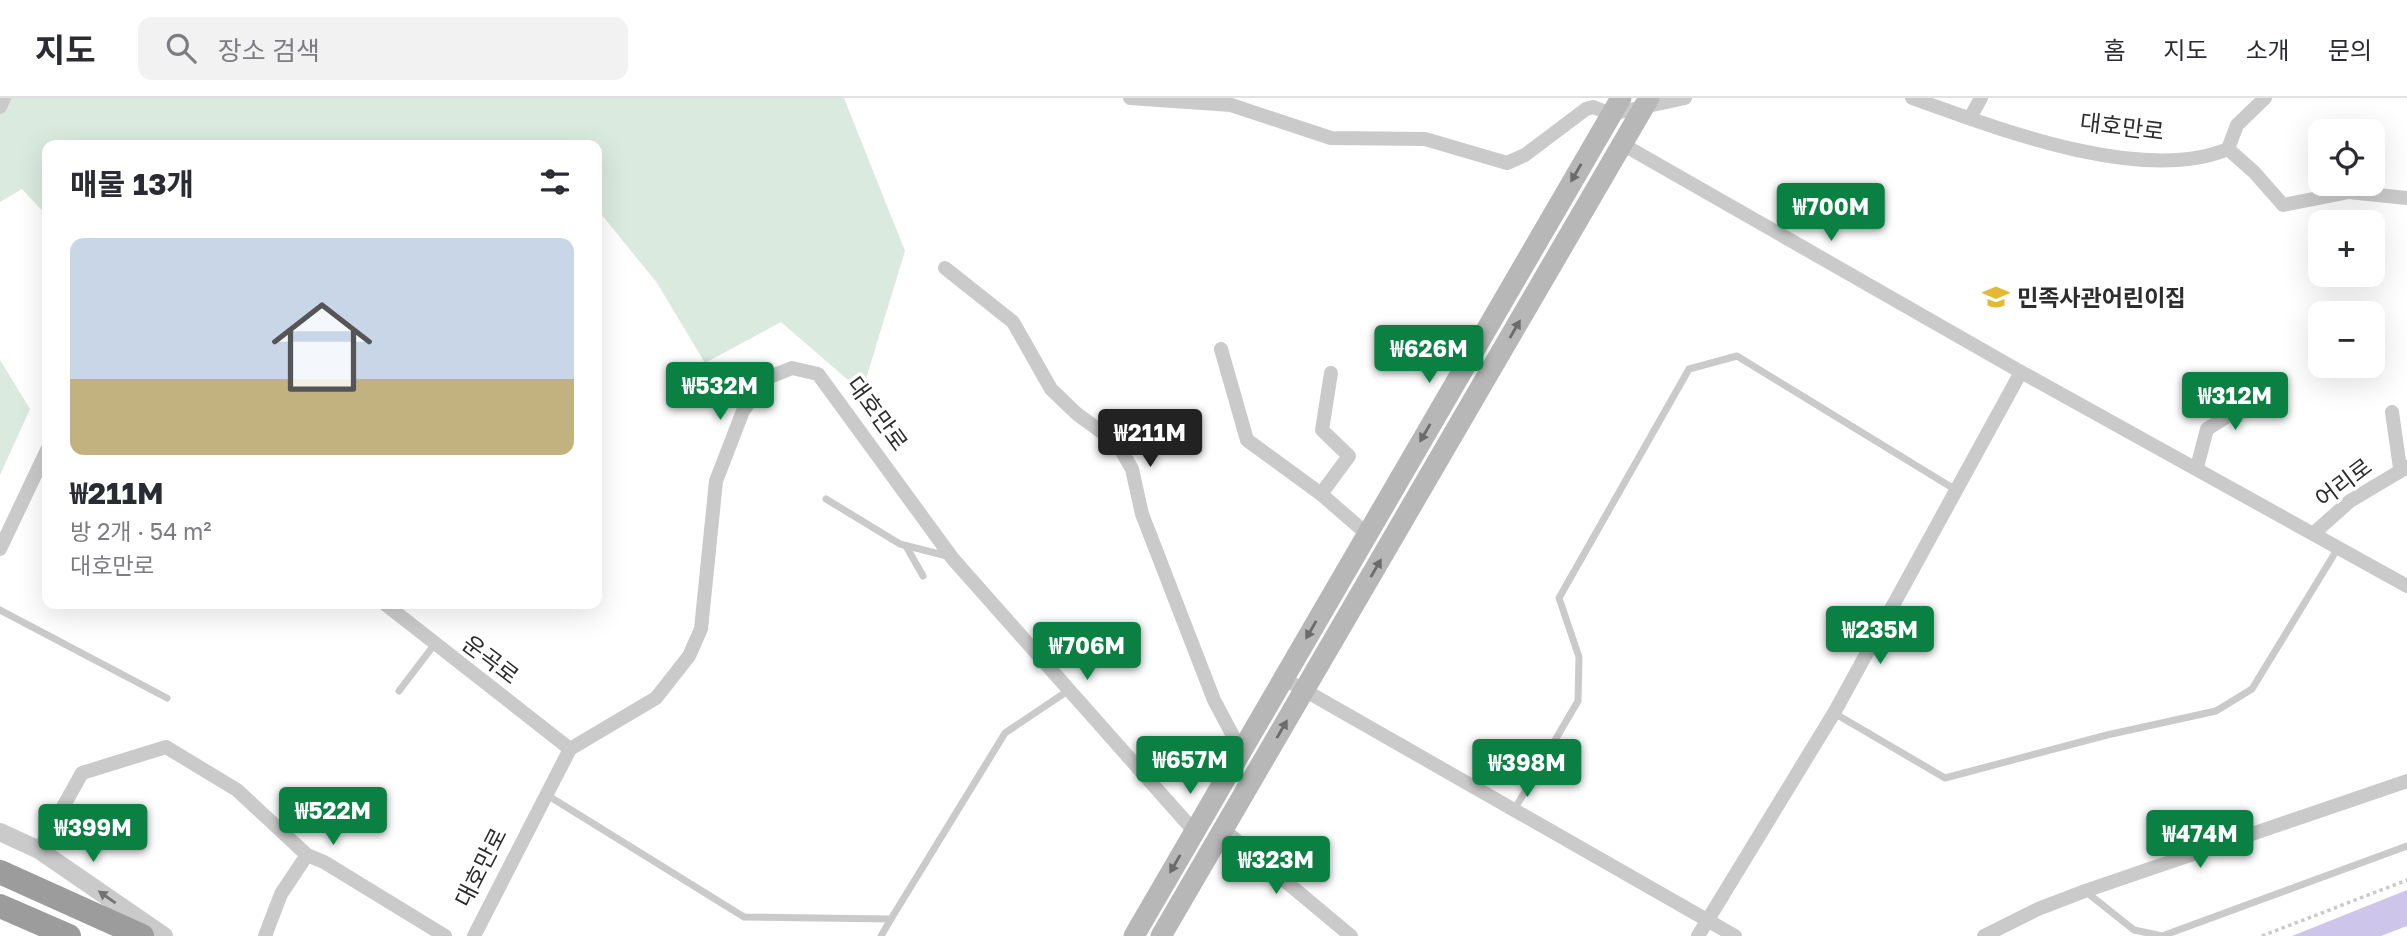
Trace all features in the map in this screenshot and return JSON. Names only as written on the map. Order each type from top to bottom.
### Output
[{"type":"highway","points":[[0,872],[142,936]]},
{"type":"highway","points":[[0,906],[69,936]]},
{"type":"main road","points":[[1161,936],[1647,102]]},
{"type":"main road","points":[[1134,936],[1367,534],[1600,103]]},
{"type":"street","points":[[0,107],[4,98]]},
{"type":"street","points":[[1130,98],[1231,105],[1331,138],[1425,139],[1507,163],[1525,155],[1600,103],[1685,98]]},
{"type":"street","name":"대호만로","points":[[1912,98],[2030,140],[2128,158],[2204,159],[2228,149]]},
{"type":"street","points":[[1970,118],[1980,98]]},
{"type":"street","points":[[2265,98],[2236,125],[2228,149],[2283,205],[2349,192],[2407,198]]},
{"type":"street","points":[[1622,145],[2021,372],[2197,467],[2407,586]]},
{"type":"street","points":[[945,268],[1013,322],[1051,388],[1077,414],[1117,443],[1132,469],[1142,514],[1214,700],[1241,751]]},
{"type":"street","points":[[1221,349],[1247,440],[1321,494],[1367,534]]},
{"type":"street","name":"대호만로","points":[[474,936],[570,749],[656,698],[690,656],[701,629],[716,481],[743,411],[767,378],[792,368],[818,374],[951,557],[1194,831]]},
{"type":"street","points":[[1698,936],[1834,713],[2021,372]]},
{"type":"street","points":[[1321,494],[1349,456],[1322,430],[1331,373]]},
{"type":"street","points":[[2197,467],[2207,429],[2268,391]]},
{"type":"street","name":"어리로","points":[[2314,533],[2350,501],[2404,468],[2392,412]]},
{"type":"street","points":[[0,549],[42,461]]},
{"type":"street","name":"운곡로","points":[[391,609],[570,749]]},
{"type":"street","points":[[1283,678],[1706,922],[1735,936]]},
{"type":"street","points":[[39,850],[82,773],[166,747],[237,790],[307,855],[445,936]]},
{"type":"street","points":[[1984,936],[2038,909],[2085,891],[2407,781]]},
{"type":"street","points":[[1223,829],[1351,936]]},
{"type":"street","points":[[0,832],[39,850],[164,936]]},
{"type":"street","points":[[265,936],[281,894],[307,855]]},
{"type":"lane","points":[[1513,811],[1578,701],[1580,657],[1559,598],[1689,369],[1737,356],[1957,490]]},
{"type":"lane","points":[[826,499],[906,546],[951,557]]},
{"type":"lane","points":[[906,546],[923,576]]},
{"type":"lane","points":[[1834,713],[1945,778],[2216,711],[2252,689],[2338,547]]},
{"type":"lane","points":[[0,610],[167,698]]},
{"type":"lane","points":[[398,691],[434,645]]},
{"type":"lane","points":[[881,936],[1005,733],[1070,690]]},
{"type":"lane","points":[[547,795],[744,917],[891,919]]},
{"type":"lane","points":[[2085,891],[2134,930],[2162,936],[2407,846]]},
{"type":"path","points":[[2262,936],[2407,880]]},
{"type":"green space","points":[[0,98],[844,98],[905,251],[862,392],[781,322],[705,363],[657,283],[602,215],[602,140],[42,140],[42,211],[22,189],[0,202]]},
{"type":"green space","points":[[0,360],[30,409],[0,475]]},
{"type":"shaded area","points":[[2407,890],[2407,926],[2381,936],[2292,936]]},
{"type":"place","name":"민족사관어린이집","points":[[1996,297]]}]
